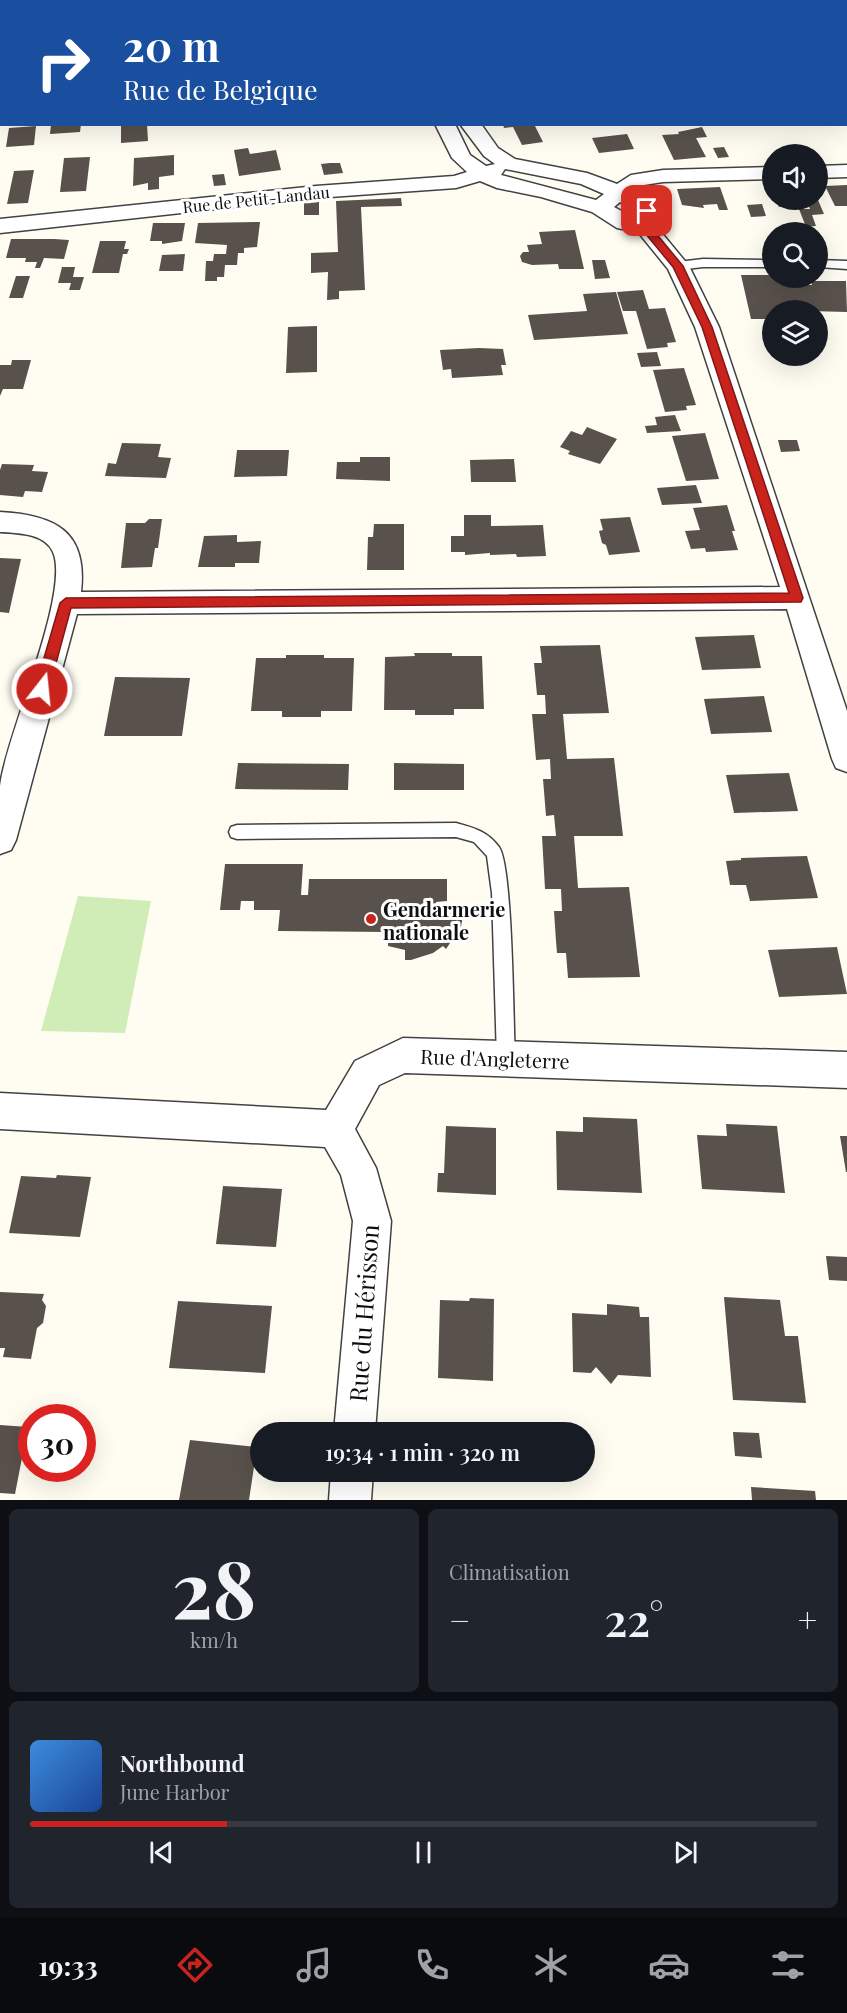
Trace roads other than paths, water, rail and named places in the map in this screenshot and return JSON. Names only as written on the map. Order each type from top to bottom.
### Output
[{"type":"street","points":[[446,126],[462,158],[484,175],[504,183],[544,191],[599,207],[625,223],[645,227],[678,266],[707,327],[796,598],[839,703],[847,759]]},
{"type":"street","points":[[472,126],[491,152],[509,164],[587,179],[618,192],[647,211],[645,227]]},
{"type":"street","name":"Rue de Petit-Landau","points":[[0,226],[316,192],[456,182],[484,175],[509,164]]},
{"type":"street","points":[[828,172],[847,171]]},
{"type":"street","points":[[599,207],[638,179],[663,176],[762,173]]},
{"type":"street","points":[[0,522],[34,526],[50,531],[63,543],[69,564],[66,603],[0,840]]},
{"type":"street","points":[[66,603],[796,598]]},
{"type":"street","name":"Rue d'Angleterre","points":[[335,1129],[367,1073],[403,1055],[847,1070]]},
{"type":"street","points":[[0,1111],[335,1129]]},
{"type":"street","name":"Rue du Hérisson","points":[[335,1129],[358,1168],[372,1221],[356,1422]]},
{"type":"street","points":[[350,1500],[351,1482]]},
{"type":"lane","points":[[678,266],[703,263],[762,264]]},
{"type":"lane","points":[[828,264],[847,265]]},
{"type":"lane","points":[[237,832],[456,830],[478,836],[494,853],[500,893],[506,1059]]},
{"type":"place","name":"Gendarmerie nationale","points":[[371,919]]}]
